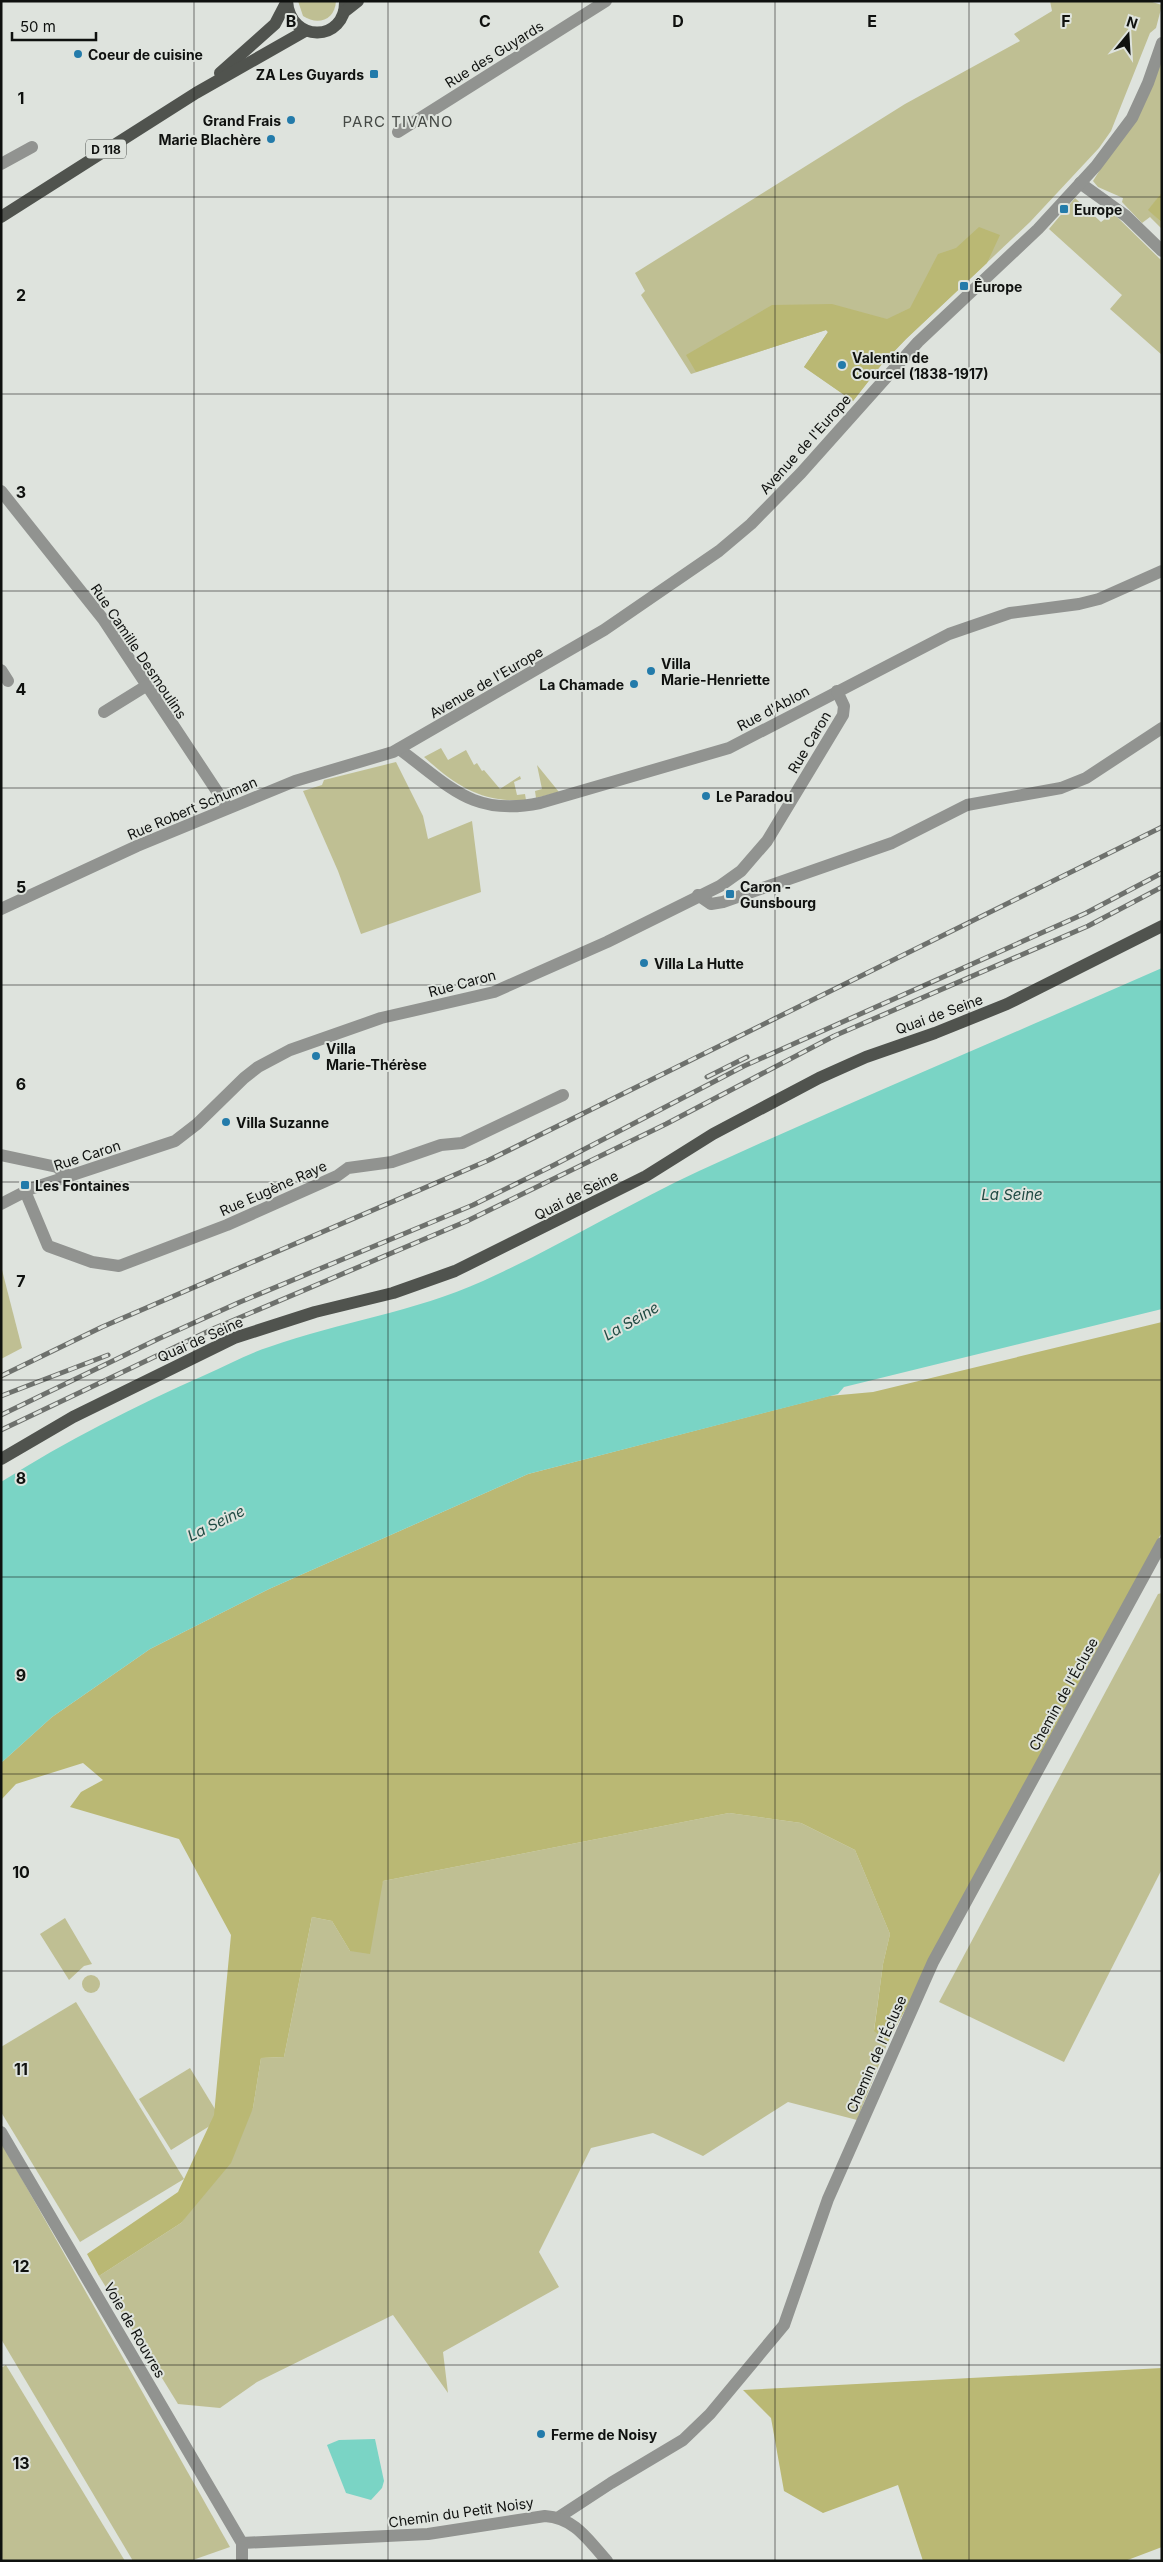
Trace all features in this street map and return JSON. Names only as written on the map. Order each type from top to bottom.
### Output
[{"type":"main road","points":[[287,1],[290,18],[305,31],[314,33],[331,29],[337,24],[344,7],[358,1]]},
{"type":"main road","name":"D 118","points":[[196,94],[276,24],[287,1]]},
{"type":"main road","name":"D 118","points":[[1,215],[196,94],[305,31]]},
{"type":"main road","name":"Quai de Seine","points":[[1,1459],[97,1405],[234,1338],[315,1312],[393,1293],[455,1272],[646,1176],[720,1130],[819,1078],[858,1060],[944,1030],[1007,1004],[1157,928]]},
{"type":"street","name":"Rue des Guyards","points":[[398,132],[606,1]]},
{"type":"street","name":"Avenue de l'Europe","points":[[399,749],[604,630],[719,551],[751,524],[801,474],[918,342],[1038,229],[1112,146],[1132,118],[1148,83],[1162,43]]},
{"type":"street","points":[[1,164],[32,147]]},
{"type":"street","points":[[1080,183],[1119,210],[1162,252]]},
{"type":"street","name":"Rue Camille Desmoulins","points":[[1,491],[103,619],[228,808]]},
{"type":"street","name":"Rue d'Ablon","points":[[399,749],[468,798],[496,807],[520,807],[718,752],[770,728],[837,691],[949,634],[1010,613],[1079,604],[1099,599],[1162,571]]},
{"type":"street","points":[[104,712],[146,686]]},
{"type":"street","name":"Rue Caron","points":[[1,1204],[25,1191],[175,1141],[197,1124],[244,1078],[258,1067],[290,1050],[381,1018],[494,992],[607,942],[698,895],[720,886],[741,871],[767,841],[843,715],[844,706],[837,691]]},
{"type":"street","points":[[698,895],[711,904],[722,902],[892,843],[967,805],[1061,788],[1099,771],[1162,728]]},
{"type":"street","name":"Rue Robert Schuman","points":[[1,909],[137,846],[294,781],[399,749]]},
{"type":"street","name":"Rue Eugène Raye","points":[[25,1191],[48,1246],[92,1262],[119,1266],[227,1225],[337,1176],[348,1168],[392,1162],[441,1144],[462,1143],[563,1095]]},
{"type":"street","points":[[1,1155],[57,1166],[68,1176]]},
{"type":"street","name":"Chemin de l'Écluse","points":[[559,2517],[683,2440],[710,2414],[784,2325],[828,2199],[933,1962],[1162,1543]]},
{"type":"street","name":"Voie de Rouvres","points":[[1,2132],[242,2543]]},
{"type":"street","name":"Chemin du Petit Noisy","points":[[242,2543],[428,2534],[545,2516],[559,2517]]},
{"type":"street","points":[[559,2517],[573,2524],[607,2561]]},
{"type":"street","points":[[242,2543],[242,2561]]},
{"type":"green space","points":[[298,1],[336,1],[333,13],[329,17],[320,21],[314,21],[303,16]]},
{"type":"green space","points":[[1050,1],[1149,1],[1162,5],[1156,28],[1150,33],[1111,131],[1099,148],[1030,222],[906,339],[882,364],[853,401],[804,367],[828,332],[826,330],[691,374],[641,295],[645,291],[635,273],[905,104],[1020,41],[1014,34],[1052,11]]},
{"type":"green space","points":[[1162,54],[1162,192],[1149,210],[1162,223],[1162,229],[1150,217],[1142,223],[1122,202],[1123,198],[1098,187],[1093,181],[1142,103]]},
{"type":"green space","points":[[1075,198],[1101,222],[1113,213],[1162,261],[1162,355],[1110,309],[1122,295],[1049,229]]},
{"type":"green space","points":[[441,748],[448,760],[466,750],[474,765],[477,763],[482,771],[484,770],[500,789],[520,776],[521,779],[514,782],[517,795],[525,794],[526,800],[496,799],[459,784],[424,757]]},
{"type":"green space","points":[[396,762],[423,816],[428,839],[472,821],[481,892],[361,934],[338,871],[303,791],[322,785],[324,780]]},
{"type":"green space","points":[[537,765],[559,792],[536,798],[535,791],[542,789]]},
{"type":"green space","points":[[1,1266],[22,1348],[1,1359]]},
{"type":"green space","points":[[1162,1593],[1162,1869],[1064,2062],[939,2002],[1158,1594]]},
{"type":"green space","points":[[729,1813],[801,1823],[855,1850],[890,1934],[883,1964],[874,2030],[888,2042],[857,2120],[788,2102],[703,2156],[653,2133],[591,2148],[539,2252],[559,2287],[443,2352],[448,2393],[393,2315],[257,2382],[220,2408],[178,2404],[99,2276],[181,2223],[253,2108],[261,2058],[284,2057],[312,1917],[332,1921],[350,1951],[383,1881]]},
{"type":"green space","points":[[65,1918],[92,1964],[84,1966],[69,1980],[40,1934]]},
{"type":"green space","points":[[91,1975],[97,1978],[100,1984],[97,1990],[91,1993],[85,1990],[82,1984],[85,1978]]},
{"type":"green space","points":[[76,2002],[184,2179],[80,2242],[1,2112],[1,2047]]},
{"type":"green space","points":[[190,2068],[221,2119],[171,2150],[139,2099]]},
{"type":"green space","points":[[1,2142],[230,2547],[190,2561],[133,2561],[1,2339]]},
{"type":"green space","points":[[6,2365],[125,2561],[1,2561],[1,2368]]},
{"type":"shaded area","points":[[1162,192],[1162,223],[1148,210]]},
{"type":"shaded area","points":[[979,227],[1000,235],[987,263],[906,339],[882,364],[853,401],[804,367],[828,332],[826,330],[696,372],[686,355],[772,305],[832,304],[887,319],[910,308],[938,254],[956,248]]},
{"type":"shaded area","points":[[1162,1322],[1162,1532],[888,2042],[874,2031],[883,1964],[890,1934],[855,1850],[801,1823],[729,1813],[383,1881],[370,1954],[350,1951],[332,1921],[312,1917],[284,2057],[261,2058],[253,2108],[231,2163],[181,2223],[99,2276],[87,2254],[178,2192],[214,2115],[231,1935],[179,1839],[70,1807],[81,1792],[103,1780],[83,1763],[16,1784],[1,1800],[1,1763],[52,1717],[150,1649],[269,1589],[528,1474],[829,1396],[873,1392]]},
{"type":"shaded area","points":[[1162,2368],[1162,2547],[1125,2561],[923,2561],[898,2485],[823,2513],[784,2491],[771,2418],[743,2390]]},
{"type":"water","name":"La Seine","points":[[1162,968],[1162,1309],[844,1387],[838,1394],[528,1474],[269,1589],[150,1649],[52,1717],[1,1763],[1,1482],[50,1452],[101,1425],[245,1357],[296,1338],[430,1301],[483,1281],[699,1171]]},
{"type":"water","points":[[375,2439],[384,2481],[382,2488],[371,2500],[346,2493],[327,2445],[339,2440]]},
{"type":"railway","points":[[1,1376],[102,1327],[489,1160],[1162,827]]},
{"type":"railway","points":[[1,1415],[158,1339],[240,1302],[473,1205],[744,1066],[1086,913],[1162,873]]},
{"type":"railway","points":[[1,1430],[215,1328],[467,1221],[666,1124],[834,1036],[1088,926],[1162,887]]},
{"type":"railway","points":[[707,1077],[747,1057]]},
{"type":"railway","points":[[1,1396],[108,1355]]},
{"type":"place","name":"Coeur de cuisine","points":[[78,54]]},
{"type":"place","name":"ZA Les Guyards","points":[[374,74]]},
{"type":"place","name":"Grand Frais","points":[[291,120]]},
{"type":"place","name":"Marie Blachère","points":[[271,139]]},
{"type":"place","name":"Europe","points":[[1064,209]]},
{"type":"place","name":"Êurope","points":[[964,286]]},
{"type":"place","name":"Valentin de Courcel (1838-1917)","points":[[842,365]]},
{"type":"place","name":"Villa Marie-Henriette","points":[[651,671]]},
{"type":"place","name":"La Chamade","points":[[634,684]]},
{"type":"place","name":"Le Paradou","points":[[706,796]]},
{"type":"place","name":"Caron - Gunsbourg","points":[[730,894]]},
{"type":"place","name":"Villa La Hutte","points":[[644,963]]},
{"type":"place","name":"Villa Marie-Thérèse","points":[[316,1056]]},
{"type":"place","name":"Villa Suzanne","points":[[226,1122]]},
{"type":"place","name":"Les Fontaines","points":[[25,1185]]},
{"type":"place","name":"Ferme de Noisy","points":[[541,2434]]},
{"type":"district","name":"PARC TIVANO","points":[[398,121]]}]
